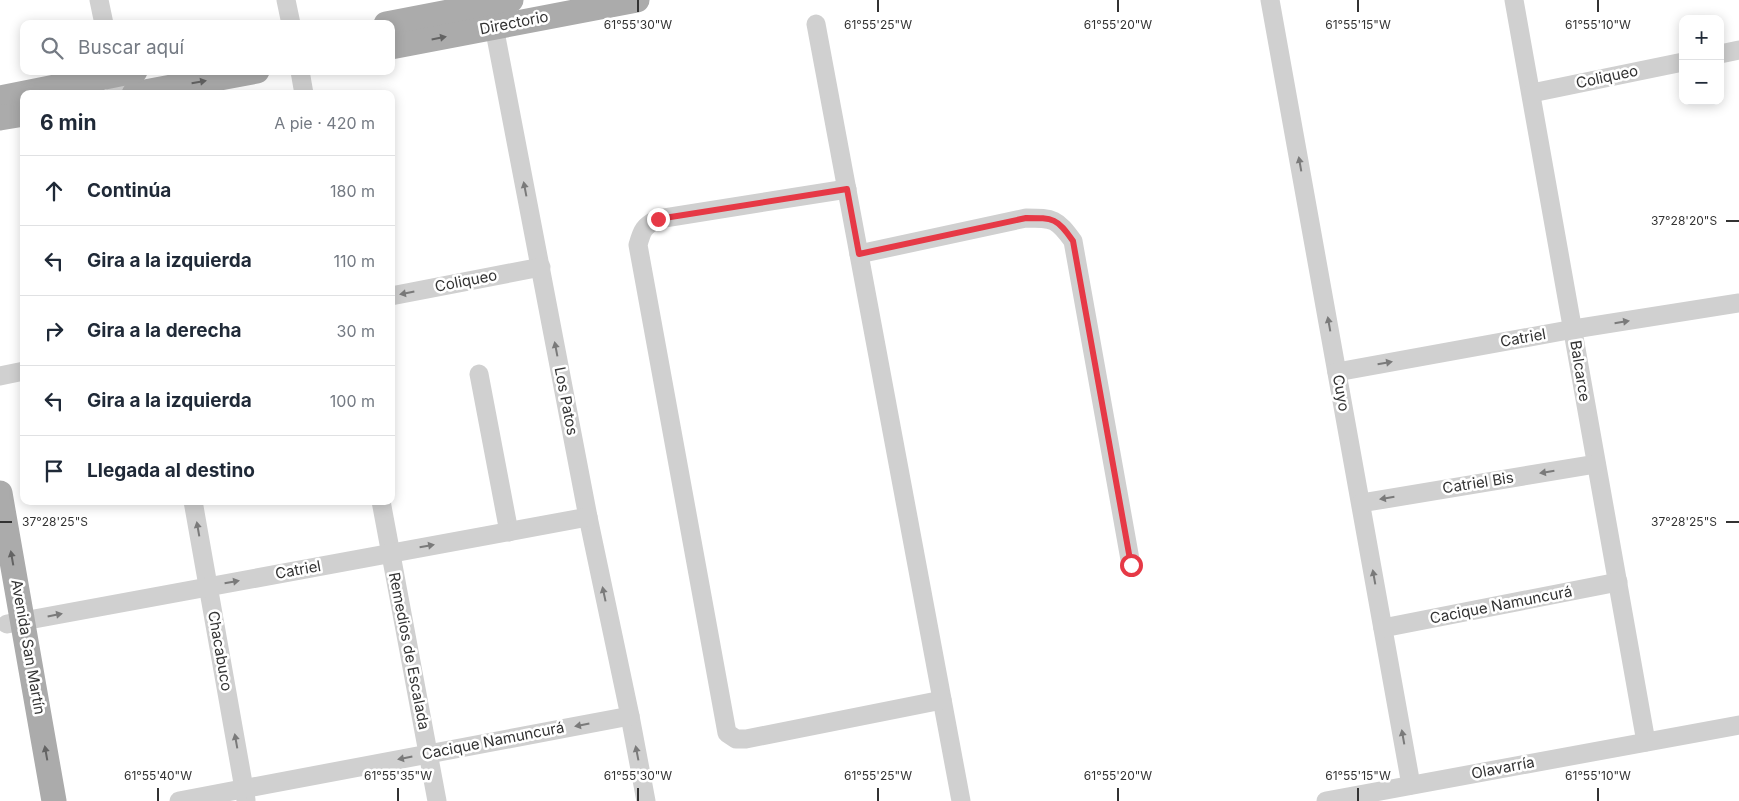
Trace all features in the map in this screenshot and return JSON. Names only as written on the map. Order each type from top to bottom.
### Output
[{"type":"main road","name":"Directorio","points":[[395,23],[496,8],[637,0]]},
{"type":"main road","name":"Directorio","points":[[395,45],[496,8]]},
{"type":"main road","points":[[156,90],[236,75]]},
{"type":"main road","points":[[48,90],[119,78]]},
{"type":"main road","points":[[0,98],[20,95]]},
{"type":"main road","points":[[0,118],[20,115]]},
{"type":"main road","name":"Avenida San Martín","points":[[0,493],[37,801]]},
{"type":"main road","name":"Avenida San Martín","points":[[0,585],[16,623],[54,801]]},
{"type":"street","points":[[99,0],[103,20]]},
{"type":"street","points":[[286,0],[290,20]]},
{"type":"street","name":"Cuyo","points":[[1270,0],[1412,785]]},
{"type":"street","name":"Balcarce","points":[[1514,0],[1646,742]]},
{"type":"street","name":"Los Patos","points":[[496,8],[541,267],[588,518],[646,801]]},
{"type":"street","points":[[816,24],[961,801]]},
{"type":"street","points":[[1724,53],[1739,50]]},
{"type":"street","name":"Coliqueo","points":[[1532,93],[1679,63]]},
{"type":"street","points":[[301,75],[303,90]]},
{"type":"street","points":[[847,189],[658,219],[648,224],[641,232],[638,245],[727,732],[736,739],[746,740],[942,700]]},
{"type":"street","points":[[859,254],[1026,218],[1044,218],[1060,223],[1073,241],[1131,565]]},
{"type":"street","name":"Coliqueo","points":[[395,295],[541,267]]},
{"type":"street","name":"Catriel","points":[[1337,372],[1574,329],[1739,303]]},
{"type":"street","points":[[0,376],[20,372]]},
{"type":"street","points":[[479,374],[509,532]]},
{"type":"street","name":"Catriel Bis","points":[[1361,503],[1596,464]]},
{"type":"street","name":"Chacabuco","points":[[194,505],[246,795]]},
{"type":"street","name":"Remedios de Escalada","points":[[382,505],[438,801]]},
{"type":"street","name":"Catriel","points":[[16,623],[209,586],[588,518]]},
{"type":"street","name":"Cacique Namuncurá","points":[[1383,628],[1618,582]]},
{"type":"street","name":"Cacique Namuncurá","points":[[179,801],[246,795],[428,753],[630,716]]},
{"type":"street","name":"Olavarría","points":[[1326,801],[1739,725]]},
{"type":"route","points":[[658,219],[847,189],[859,254],[1026,218],[1044,218],[1060,223],[1073,241],[1131,565]]}]
